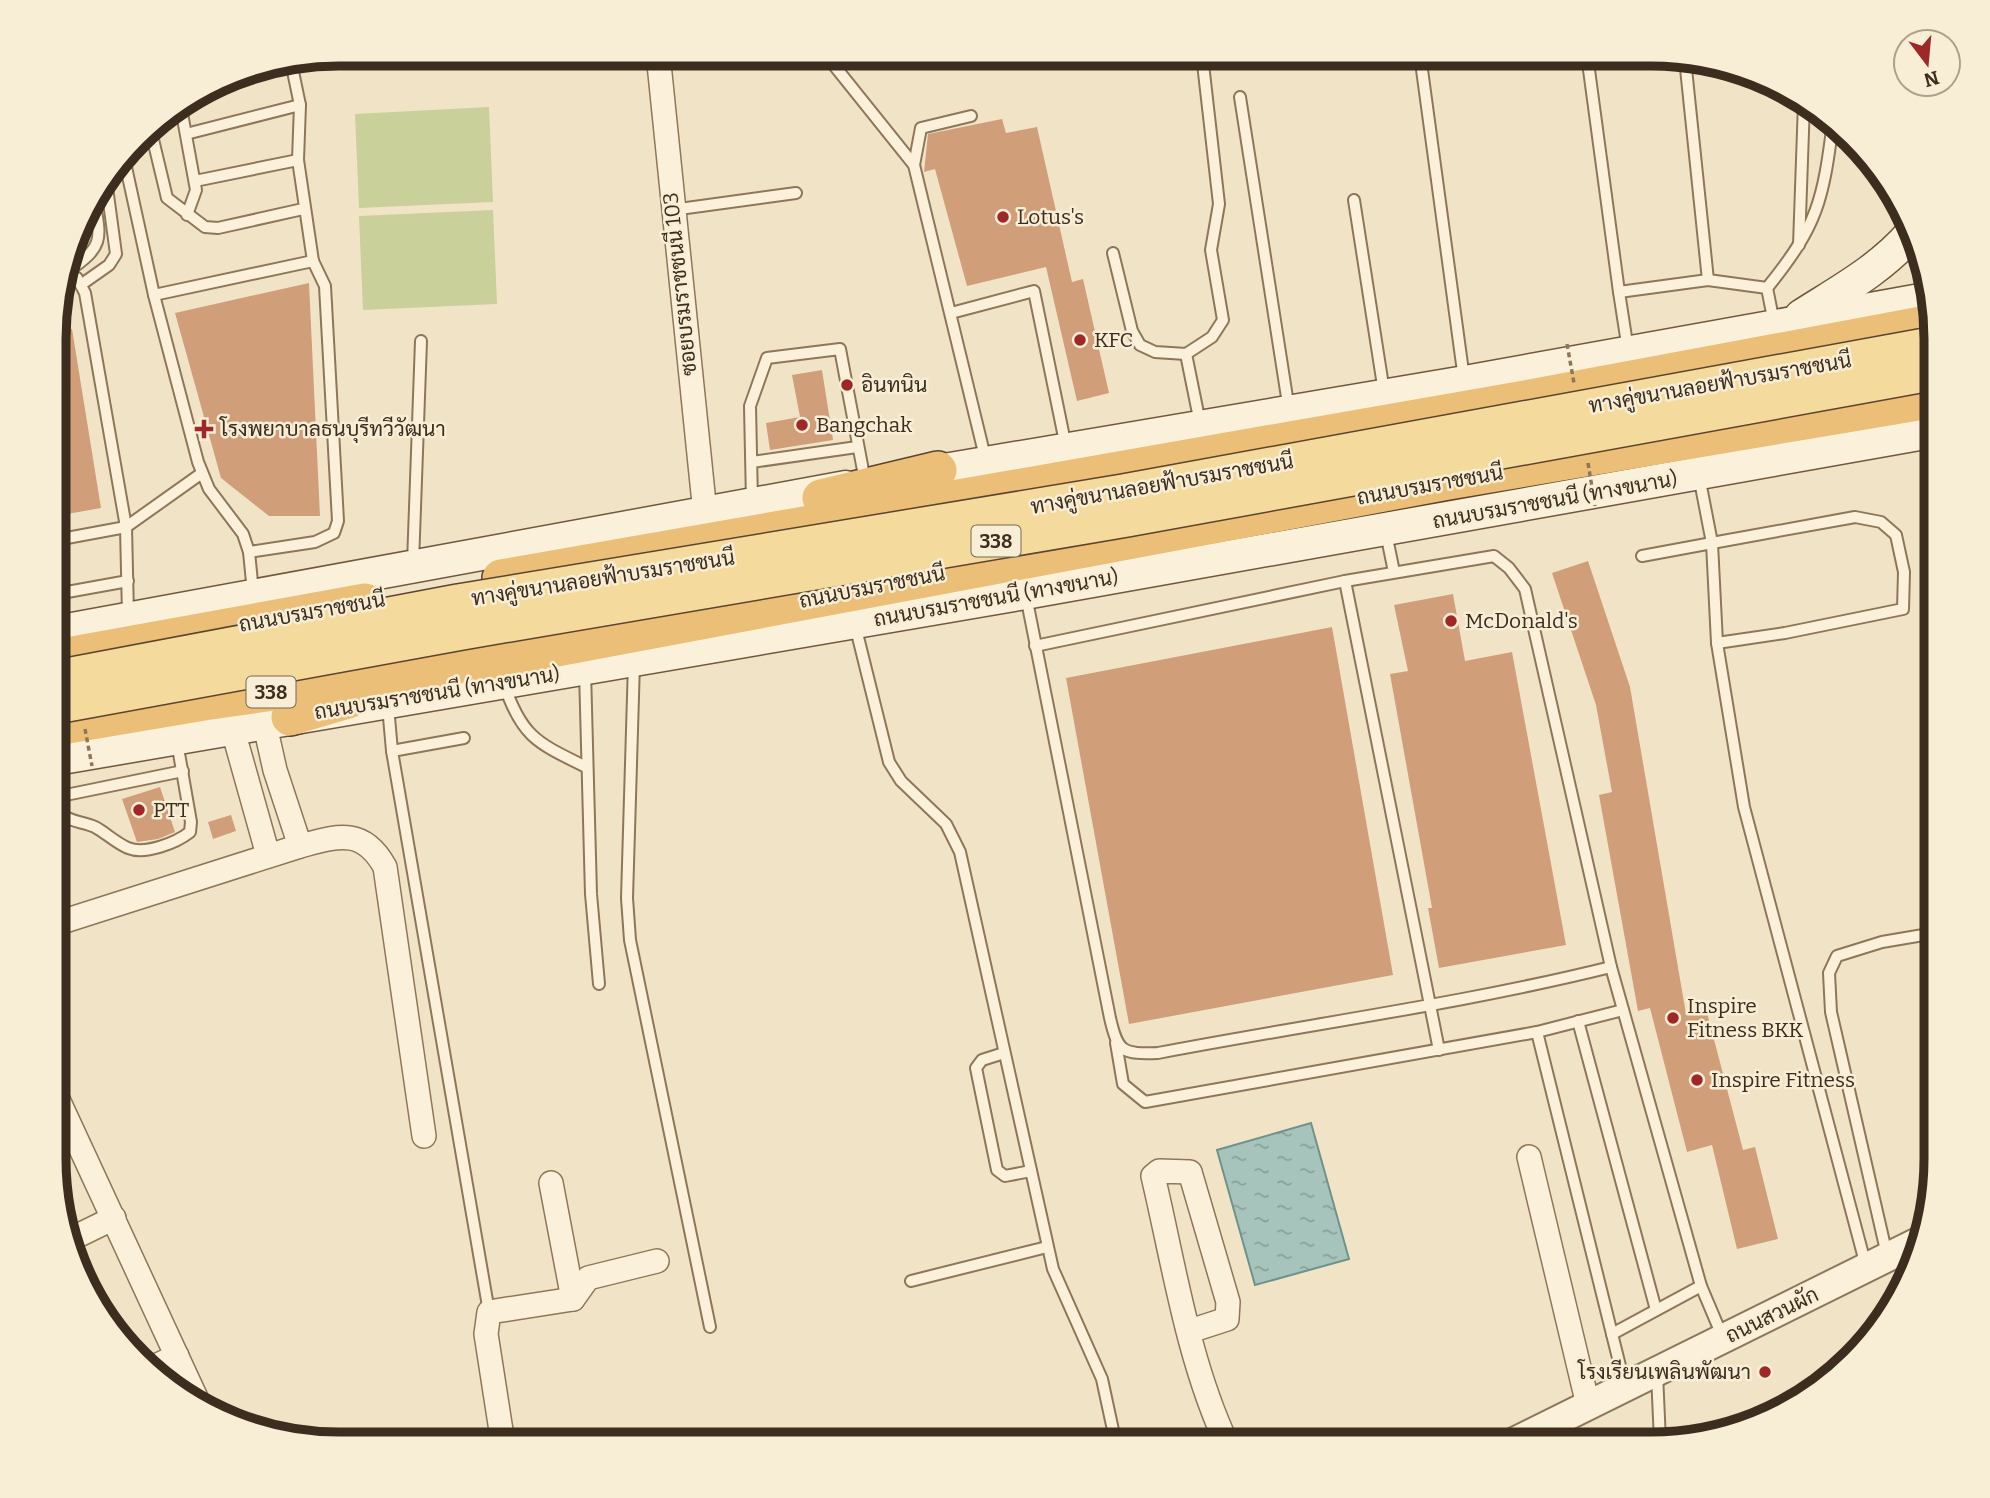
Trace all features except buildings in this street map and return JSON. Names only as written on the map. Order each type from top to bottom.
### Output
[{"type":"highway","name":"ถนนบรมราชชนนี","points":[[66,656],[1516,400],[1923,325]]},
{"type":"highway","name":"ถนนบรมราชชนนี","points":[[66,725],[204,702],[495,671],[1448,481],[1924,401]]},
{"type":"highway","points":[[456,586],[938,470]]},
{"type":"highway","points":[[277,719],[495,671]]},
{"type":"main road","points":[[1781,325],[1872,271],[1905,241]]},
{"type":"main road","points":[[66,630],[412,569],[986,461],[1465,382],[1920,300]]},
{"type":"main road","name":"ทางคู่ขนานลอยฟ้าบรมราชชนนี","points":[[66,676],[458,602],[1123,492],[1924,346]]},
{"type":"main road","name":"ทางคู่ขนานลอยฟ้าบรมราชชนนี","points":[[66,704],[462,632],[1128,519],[1924,374]]},
{"type":"main road","name":"ถนนบรมราชชนนี (ทางขนาน)","points":[[66,757],[176,736],[387,703],[495,671],[585,668],[634,660],[1924,433]]},
{"type":"main road","points":[[1870,443],[1924,449]]},
{"type":"street","name":"ซอยบรมราชชนนี 103","points":[[659,66],[705,513]]},
{"type":"street","points":[[277,719],[275,770],[300,846]]},
{"type":"street","points":[[232,727],[268,855]]},
{"type":"street","points":[[66,920],[268,855],[336,837],[356,838],[376,849],[385,867],[424,1136]]},
{"type":"street","points":[[66,1116],[191,1387]]},
{"type":"street","points":[[1530,1157],[1588,1405]]},
{"type":"street","points":[[1190,1331],[1227,1319],[1228,1302],[1190,1172],[1159,1171],[1153,1177],[1190,1331],[1203,1384],[1222,1432]]},
{"type":"street","points":[[551,1183],[573,1299]]},
{"type":"street","points":[[78,1236],[114,1218]]},
{"type":"street","name":"ถนนสวนผัก","points":[[1534,1432],[1909,1247]]},
{"type":"street","points":[[495,1432],[486,1334],[489,1312],[573,1299],[588,1278],[657,1261]]},
{"type":"street","points":[[159,1364],[177,1356]]},
{"type":"lane","points":[[835,66],[914,165],[986,461]]},
{"type":"lane","points":[[1113,253],[1132,331],[1140,345],[1155,352],[1186,354],[1212,337],[1223,320],[1211,250],[1219,204],[1203,66]]},
{"type":"lane","points":[[1422,66],[1465,382]]},
{"type":"lane","points":[[1588,66],[1628,353]]},
{"type":"lane","points":[[1686,69],[1708,280]]},
{"type":"lane","points":[[249,552],[315,542],[334,533],[338,520],[324,286],[313,261],[303,209],[298,160],[300,105],[294,71]]},
{"type":"lane","points":[[1240,97],[1289,410]]},
{"type":"lane","points":[[186,134],[300,105]]},
{"type":"lane","points":[[1799,248],[1804,114]]},
{"type":"lane","points":[[914,165],[921,128],[971,116]]},
{"type":"lane","points":[[183,117],[197,190],[187,215]]},
{"type":"lane","points":[[1767,288],[1799,248],[1816,215],[1825,185],[1831,134]]},
{"type":"lane","points":[[153,140],[167,198],[205,226],[218,228],[303,209]]},
{"type":"lane","points":[[195,181],[298,160]]},
{"type":"lane","points":[[126,169],[154,295],[202,473],[209,489],[235,520],[249,552],[253,598]]},
{"type":"lane","points":[[672,210],[796,193]]},
{"type":"lane","points":[[82,284],[109,265],[116,254],[108,195]]},
{"type":"lane","points":[[1354,200],[1384,394]]},
{"type":"lane","points":[[77,266],[94,253],[98,239],[96,218]]},
{"type":"lane","points":[[154,295],[313,261]]},
{"type":"lane","points":[[74,278],[82,284],[126,527],[128,621]]},
{"type":"lane","points":[[1619,292],[1708,280],[1767,288]]},
{"type":"lane","points":[[1767,288],[1781,325]]},
{"type":"lane","points":[[951,313],[1034,291],[1066,447]]},
{"type":"lane","points":[[412,569],[421,341]]},
{"type":"lane","points":[[752,504],[750,406],[767,358],[840,349],[865,484]]},
{"type":"lane","points":[[1186,354],[1201,424]]},
{"type":"lane","points":[[752,462],[857,447]]},
{"type":"lane","points":[[66,538],[126,527],[202,473]]},
{"type":"lane","points":[[1698,474],[1712,543],[1717,643],[1744,807],[1877,1263]]},
{"type":"lane","points":[[1642,556],[1855,517],[1881,522],[1896,535],[1905,582],[1906,602],[1903,609],[1717,643]]},
{"type":"lane","points":[[1385,530],[1394,572]]},
{"type":"lane","points":[[1035,646],[1394,572],[1494,556],[1508,568],[1525,589],[1611,967],[1702,1286],[1723,1339]]},
{"type":"lane","points":[[66,592],[128,581]]},
{"type":"lane","points":[[1345,581],[1439,1050]]},
{"type":"lane","points":[[1025,593],[1123,1084],[1145,1102],[1537,1032],[1623,1010]]},
{"type":"lane","points":[[855,622],[889,762],[901,781],[946,824],[960,852],[1053,1269],[1102,1379],[1113,1432]]},
{"type":"lane","points":[[634,660],[627,898],[630,940],[710,1327]]},
{"type":"lane","points":[[585,668],[591,894],[599,984]]},
{"type":"lane","points":[[495,671],[514,715],[526,732],[586,768]]},
{"type":"lane","points":[[387,703],[392,751],[489,1312]]},
{"type":"lane","points":[[66,818],[94,827],[129,849],[141,850],[180,839],[190,832],[191,822],[176,736]]},
{"type":"lane","points":[[392,751],[464,738]]},
{"type":"lane","points":[[66,795],[183,771]]},
{"type":"lane","points":[[1877,1263],[1831,1012],[1829,973],[1837,956],[1882,942],[1924,935]]},
{"type":"lane","points":[[1116,1043],[1130,1054],[1158,1053],[1528,988],[1611,967]]},
{"type":"lane","points":[[1578,1021],[1656,1310]]},
{"type":"lane","points":[[1537,1032],[1625,1387]]},
{"type":"lane","points":[[1004,1052],[982,1060],[976,1068],[994,1157],[1000,1175],[1031,1171]]},
{"type":"lane","points":[[911,1281],[1048,1247]]},
{"type":"lane","points":[[1612,1334],[1702,1286]]},
{"type":"lane","points":[[1657,1371],[1660,1431]]},
{"type":"green space","points":[[489,107],[493,202],[359,208],[355,114]]},
{"type":"green space","points":[[493,210],[497,304],[363,310],[359,216]]},
{"type":"water","points":[[1311,1123],[1349,1259],[1255,1285],[1217,1150]]},
{"type":"place","name":"Lotus's","points":[[1003,217]]},
{"type":"place","name":"KFC","points":[[1080,340]]},
{"type":"place","name":"อินทนิน","points":[[847,385]]},
{"type":"place","name":"Bangchak","points":[[802,425]]},
{"type":"place","name":"โรงพยาบาลธนบุรีทวีวัฒนา","points":[[204,429]]},
{"type":"place","name":"McDonald's","points":[[1451,621]]},
{"type":"place","name":"PTT","points":[[139,810]]},
{"type":"place","name":"Inspire Fitness BKK","points":[[1673,1018]]},
{"type":"place","name":"Inspire Fitness","points":[[1697,1080]]},
{"type":"place","name":"โรงเรียนเพลินพัฒนา","points":[[1765,1372]]}]
